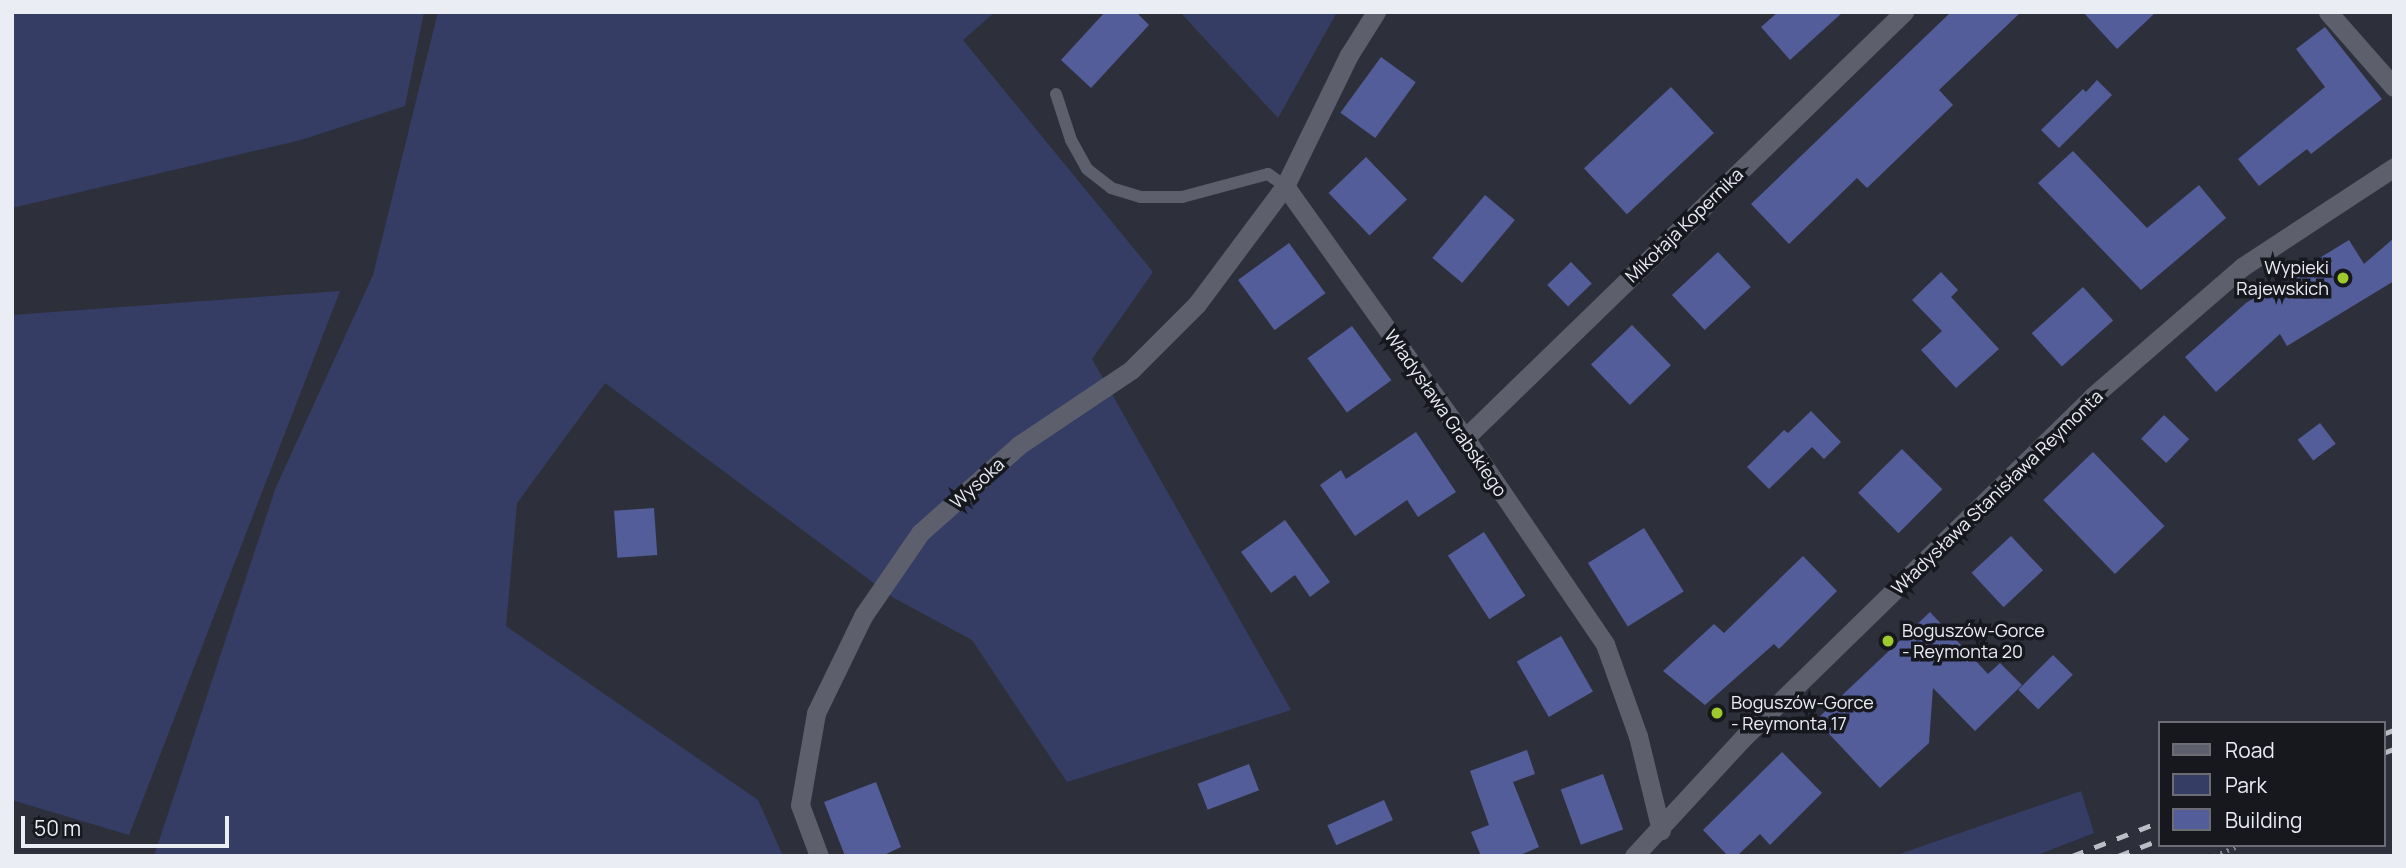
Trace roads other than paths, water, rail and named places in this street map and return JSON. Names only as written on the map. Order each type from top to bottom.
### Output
[{"type":"street","points":[[1285,186],[1349,55],[1376,12]]},
{"type":"street","name":"Mikołaja Kopernika","points":[[1465,438],[1903,12]]},
{"type":"street","points":[[2328,12],[2394,87]]},
{"type":"street","name":"Władysława Stanisława Reymonta","points":[[1634,856],[1661,830],[1744,737],[2092,397],[2242,267],[2394,167]]},
{"type":"street","name":"Władysława Grabskiego","points":[[1285,186],[1465,438],[1605,644],[1638,736],[1661,830]]},
{"type":"street","name":"Wysoka","points":[[819,856],[800,805],[816,713],[863,616],[920,533],[1019,445],[1131,370],[1197,304],[1285,186]]},
{"type":"lane","points":[[1056,94],[1071,141],[1087,169],[1111,187],[1141,197],[1182,197],[1268,174],[1285,186]]},
{"type":"railway","points":[[2385,733],[2394,730]]},
{"type":"railway","points":[[2385,752],[2394,749]]},
{"type":"railway","points":[[2072,856],[2158,822]]},
{"type":"railway","points":[[2118,856],[2158,840]]},
{"type":"place","name":"Wypieki Rajewskich","points":[[2343,278]]},
{"type":"place","name":"Boguszów-Gorce - Reymonta 20","points":[[1888,641]]},
{"type":"place","name":"Boguszów-Gorce - Reymonta 17","points":[[1717,713]]}]
